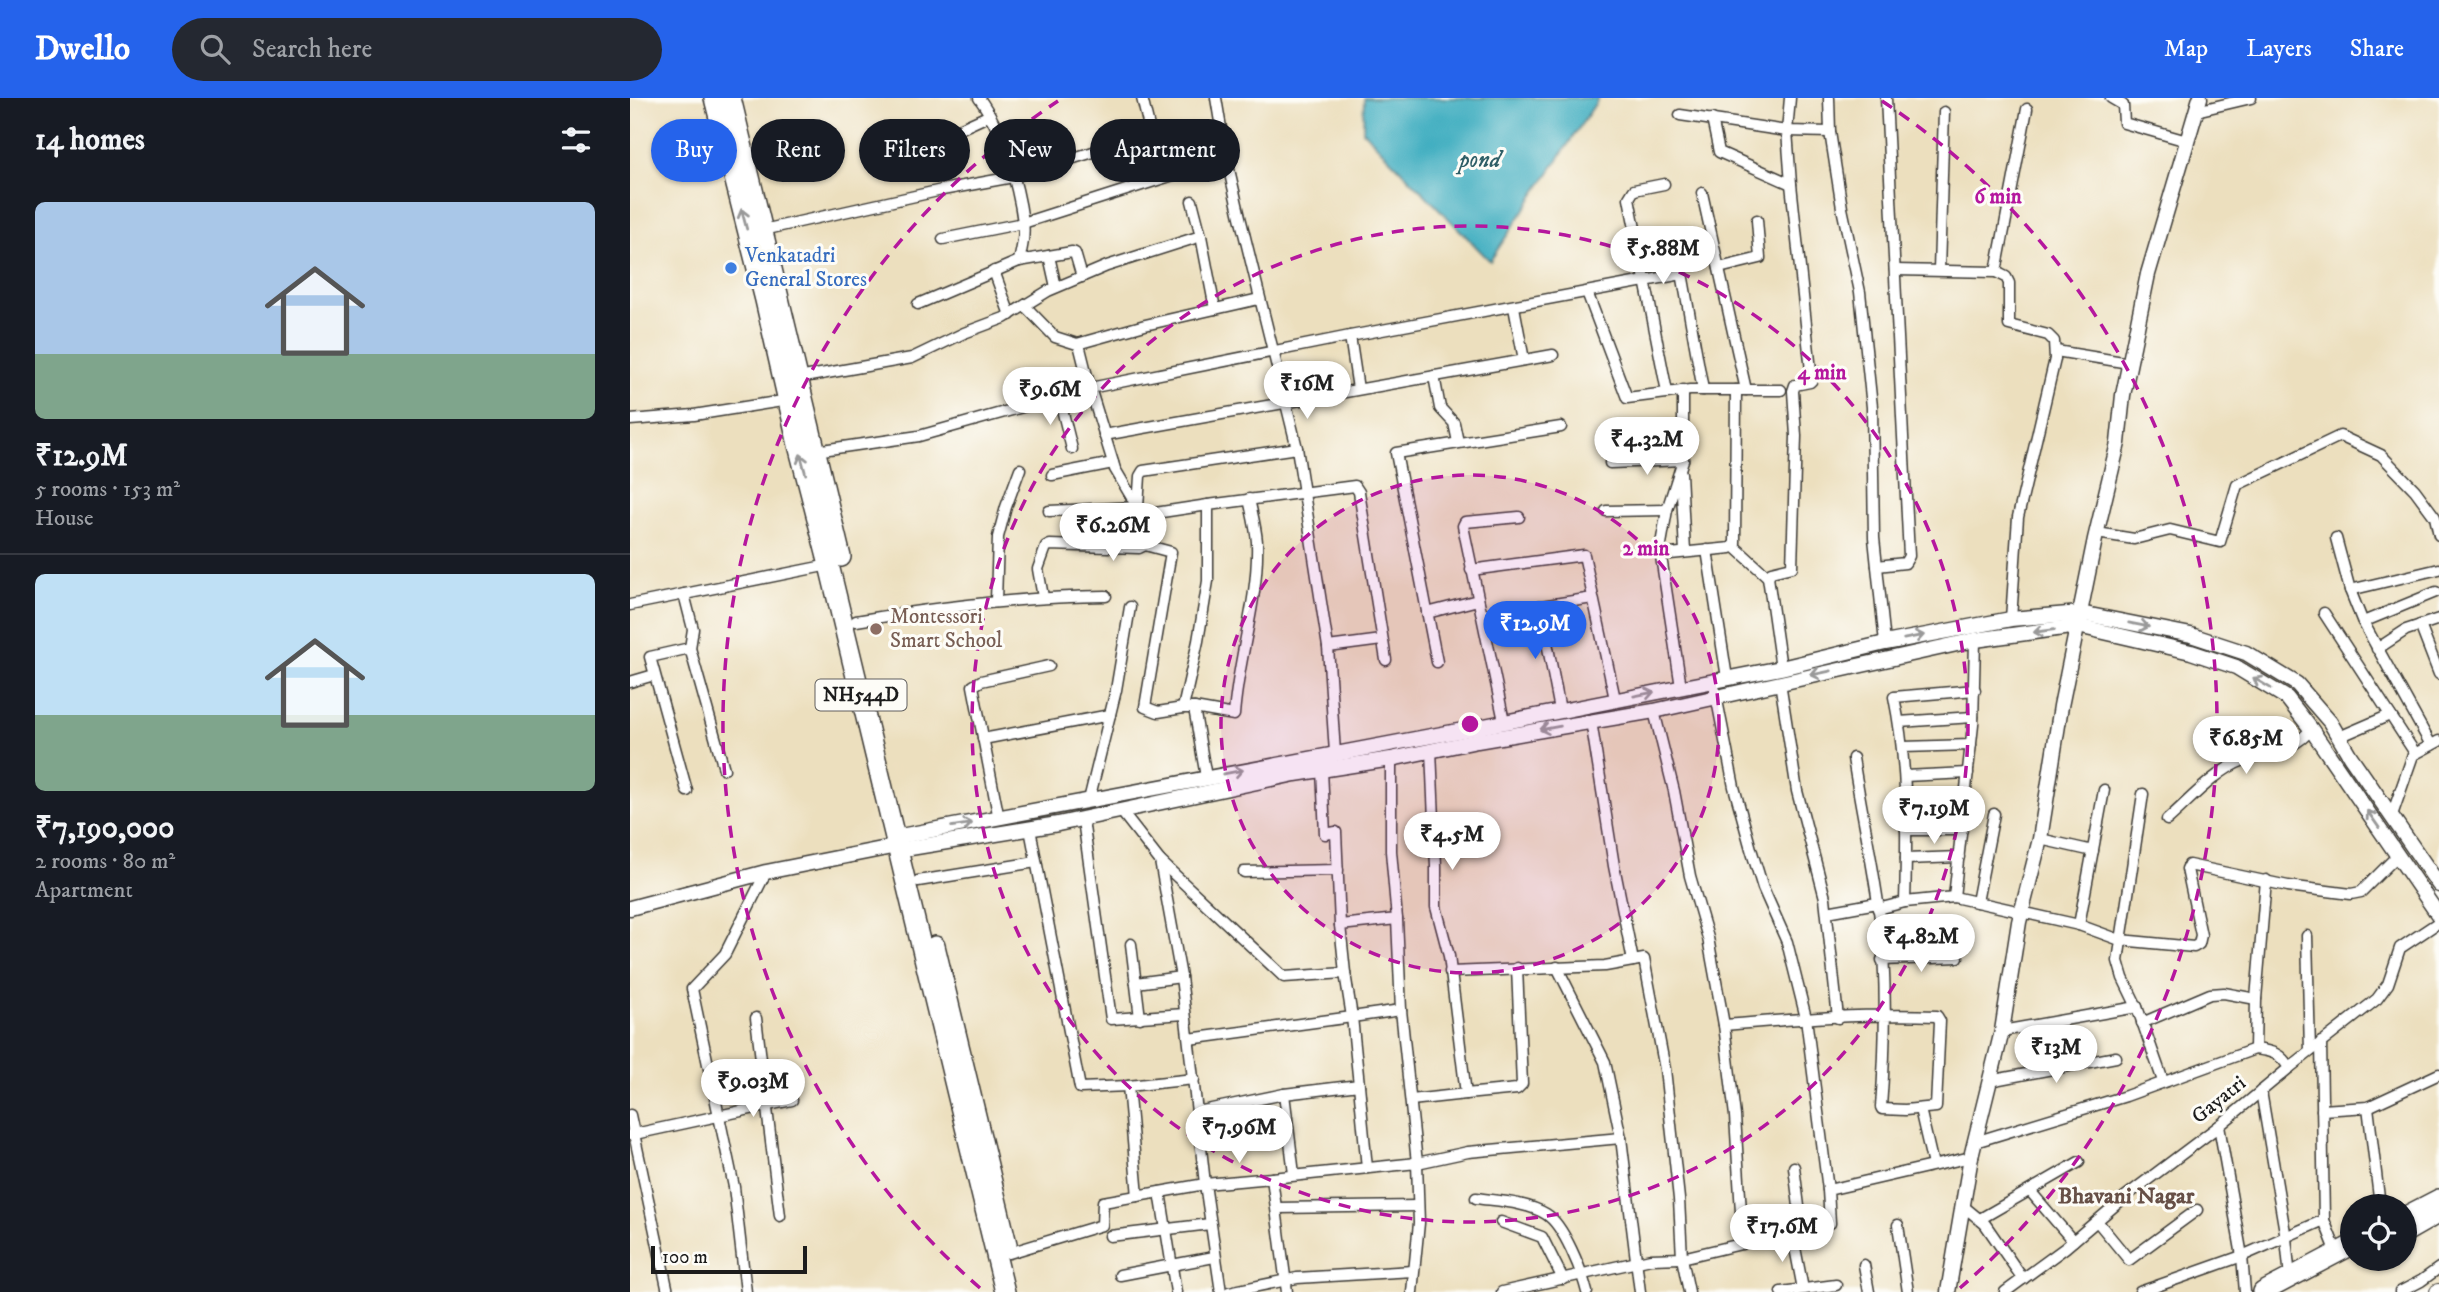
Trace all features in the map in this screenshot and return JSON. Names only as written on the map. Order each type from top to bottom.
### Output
[{"type":"highway","name":"NH544D","points":[[714,98],[798,445],[983,1169],[1018,1292]]},
{"type":"highway","name":"NH544D","points":[[731,98],[856,621],[901,843],[918,881],[983,1169],[1005,1292]]},
{"type":"highway","points":[[2417,1210],[2439,1199]]},
{"type":"highway","points":[[2417,1226],[2439,1213]]},
{"type":"highway","points":[[2263,1292],[2289,1285],[2340,1256]]},
{"type":"street","points":[[979,98],[992,119]]},
{"type":"street","points":[[1076,156],[1149,132],[1142,98]]},
{"type":"street","points":[[1216,98],[1225,152],[1259,299],[1297,448],[1328,647],[1335,753]]},
{"type":"street","points":[[1768,577],[1772,572],[1792,567],[1796,436],[1793,391],[1795,385],[1812,380],[1791,184],[1787,131],[1790,98]]},
{"type":"street","points":[[1826,98],[1842,208],[1860,292],[1872,408],[1877,566],[1885,643]]},
{"type":"street","points":[[1877,566],[1905,563],[1909,559],[1886,98]]},
{"type":"street","points":[[2111,98],[2123,105],[2124,123],[2187,141]]},
{"type":"street","points":[[1948,1292],[1973,1149],[2002,1031],[2022,911],[2039,839],[2061,706],[2118,443],[2123,395],[2148,274],[2199,103],[2251,98]]},
{"type":"street","points":[[1996,272],[2027,109]]},
{"type":"street","points":[[1939,270],[1944,112]]},
{"type":"street","points":[[1680,114],[1787,131],[1830,132]]},
{"type":"street","points":[[970,124],[990,115]]},
{"type":"street","points":[[1712,119],[1719,152],[1791,184]]},
{"type":"street","points":[[763,230],[986,182]]},
{"type":"street","points":[[1014,182],[1023,223],[1019,261]]},
{"type":"street","points":[[943,239],[1023,223],[1151,182]]},
{"type":"street","points":[[1664,184],[1634,190],[1629,195],[1667,393]]},
{"type":"street","points":[[1702,193],[1719,268],[1741,390],[1734,546]]},
{"type":"street","points":[[1192,201],[1215,309]]},
{"type":"street","points":[[1719,268],[1760,258],[1757,220]]},
{"type":"street","points":[[798,378],[912,358],[1010,315],[1056,287],[1107,266],[1201,236]]},
{"type":"street","points":[[1677,245],[1703,390]]},
{"type":"street","points":[[918,304],[1019,261],[1049,256],[1076,253],[1082,277]]},
{"type":"street","points":[[1049,256],[1056,287]]},
{"type":"street","points":[[1895,270],[1996,272],[2006,276],[2009,281],[2009,325],[2048,335],[2054,341],[2056,351],[2018,517],[2011,619]]},
{"type":"street","points":[[994,271],[1010,315]]},
{"type":"street","points":[[816,451],[919,436],[1090,388],[1682,274]]},
{"type":"street","points":[[1587,292],[1625,397],[1683,390],[1780,390]]},
{"type":"street","points":[[1026,306],[1055,337],[1079,344],[1145,325],[1259,299]]},
{"type":"street","points":[[1514,307],[1524,359]]},
{"type":"street","points":[[1350,336],[1358,389]]},
{"type":"street","points":[[1079,344],[1113,463],[1140,511]]},
{"type":"street","points":[[2056,351],[2129,363]]},
{"type":"street","points":[[1104,435],[1553,355]]},
{"type":"street","points":[[1434,376],[1440,408],[1454,423],[1458,442]]},
{"type":"street","points":[[1683,390],[1685,552]]},
{"type":"street","points":[[1059,397],[1072,449]]},
{"type":"street","points":[[630,420],[694,415],[789,400]]},
{"type":"street","points":[[1437,662],[1396,453],[1561,427]]},
{"type":"street","points":[[2097,533],[2134,539],[2166,530],[2220,542],[2237,485],[2340,436],[2381,455],[2437,517],[2439,535]]},
{"type":"street","points":[[1145,545],[1140,511],[1140,476],[1143,471],[1297,448]]},
{"type":"street","points":[[1052,475],[1113,463]]},
{"type":"street","points":[[1610,463],[1682,463]]},
{"type":"street","points":[[1681,687],[1660,555],[1660,537],[1682,463]]},
{"type":"street","points":[[996,601],[998,537],[1020,469]]},
{"type":"street","points":[[1049,511],[1140,511],[1208,505],[1352,485],[1357,488],[1386,660]]},
{"type":"street","points":[[1042,597],[1038,569],[1044,549],[1048,546],[1132,548],[1145,545],[1171,552],[1145,706],[1158,712],[1189,708],[1234,715],[1236,687],[1256,574],[1257,539],[1249,499]]},
{"type":"street","points":[[1206,777],[1189,708],[1208,581],[1208,505]]},
{"type":"street","points":[[1606,511],[1667,510]]},
{"type":"street","points":[[1504,721],[1463,524],[1519,517]]},
{"type":"street","points":[[2336,538],[2350,590],[2363,622],[2435,743],[2414,753],[2391,818]]},
{"type":"street","points":[[1734,546],[1768,577],[1797,791],[1827,912],[1838,1018]]},
{"type":"street","points":[[1660,555],[1734,546]]},
{"type":"street","points":[[1707,550],[1727,678]]},
{"type":"street","points":[[1471,570],[1583,555],[1615,699]]},
{"type":"street","points":[[630,605],[829,565]]},
{"type":"street","points":[[2350,590],[2439,569]]},
{"type":"street","points":[[2363,622],[2436,592]]},
{"type":"street","points":[[684,594],[693,629],[690,648],[724,769]]},
{"type":"street","points":[[856,621],[996,601],[1106,596]]},
{"type":"street","points":[[1482,615],[1593,598]]},
{"type":"street","points":[[1427,613],[1479,600]]},
{"type":"street","points":[[1541,606],[1560,710]]},
{"type":"street","points":[[1088,800],[1110,715],[1130,607]]},
{"type":"street","points":[[2324,613],[2414,753]]},
{"type":"street","points":[[901,843],[1030,829],[1322,770],[1391,760],[1431,750],[1654,711],[1716,696],[1885,643],[2011,619],[2079,620],[2191,635],[2246,653],[2297,684],[2330,722],[2391,818],[2439,885]]},
{"type":"street","points":[[2377,649],[2406,630],[2439,619]]},
{"type":"street","points":[[630,908],[766,872],[1088,800],[1727,678],[1780,675],[2079,620],[2236,667],[2287,698],[2439,916]]},
{"type":"street","points":[[2420,625],[2439,674]]},
{"type":"street","points":[[1328,647],[1382,639]]},
{"type":"street","points":[[1954,897],[1971,745],[1975,640]]},
{"type":"street","points":[[687,791],[650,657],[690,648]]},
{"type":"street","points":[[999,819],[972,689],[974,684],[1049,666]]},
{"type":"street","points":[[630,681],[654,675]]},
{"type":"street","points":[[1509,1292],[1541,1288],[1563,1279],[1635,1262],[1682,1258],[1830,1223],[1806,1018],[1787,942],[1763,888],[1751,849],[1734,787],[1712,681]]},
{"type":"street","points":[[1905,902],[1905,776],[1895,695],[1975,690]]},
{"type":"street","points":[[1654,711],[1674,791],[1690,876],[1708,938],[1724,1025],[1735,1116],[1743,1244]]},
{"type":"street","points":[[983,739],[1110,715]]},
{"type":"street","points":[[2339,737],[2390,715]]},
{"type":"street","points":[[1899,722],[1973,717]]},
{"type":"street","points":[[1591,721],[1614,866],[1633,961]]},
{"type":"street","points":[[2167,820],[2234,764],[2292,746],[2300,742],[2311,729]]},
{"type":"street","points":[[1903,747],[1971,745]]},
{"type":"street","points":[[1431,750],[1436,907],[1449,956],[1466,1094]]},
{"type":"street","points":[[1724,1025],[1806,1018],[1885,1016],[1935,1016],[1939,1018],[1936,1107],[1881,1109],[1885,1016],[1878,906],[1853,758]]},
{"type":"street","points":[[1391,760],[1391,851],[1401,1010],[1417,1163],[1419,1223],[1412,1292]]},
{"type":"street","points":[[1322,770],[1325,834],[1336,832],[1340,925],[1367,1168]]},
{"type":"street","points":[[1905,776],[1968,773]]},
{"type":"street","points":[[2079,925],[2104,790]]},
{"type":"street","points":[[2143,794],[2120,940],[2119,967],[2137,1007],[2163,1081]]},
{"type":"street","points":[[1906,802],[1966,802]]},
{"type":"street","points":[[1121,811],[1160,861],[1284,977],[1345,973]]},
{"type":"street","points":[[1977,902],[1994,814]]},
{"type":"street","points":[[1085,818],[1084,827],[1110,1017],[1113,1021],[1185,1014]]},
{"type":"street","points":[[1030,829],[1078,1084],[1083,1089],[1194,1079]]},
{"type":"street","points":[[1906,830],[1962,830]]},
{"type":"street","points":[[2039,839],[2093,851]]},
{"type":"street","points":[[1827,912],[1954,897],[2079,925],[2120,940],[2190,948],[2199,944],[2201,935],[2187,872],[2189,865],[2288,886],[2356,894],[2398,855]]},
{"type":"street","points":[[1906,859],[1959,857]]},
{"type":"street","points":[[1160,861],[1181,977],[1214,1257],[1221,1291],[1286,1279],[1413,1271]]},
{"type":"street","points":[[918,881],[1036,862]]},
{"type":"street","points":[[1244,872],[1339,870]]},
{"type":"street","points":[[746,1292],[734,1187],[692,989],[725,954],[766,872]]},
{"type":"street","name":"Gayatri","points":[[2006,1292],[2289,1068],[2284,1059],[2275,1052],[2255,1049],[2256,999],[2266,880]]},
{"type":"street","points":[[1340,925],[1397,919]]},
{"type":"street","points":[[2289,1068],[2377,999],[2388,984],[2400,948],[2439,922]]},
{"type":"street","points":[[2307,936],[2309,1051]]},
{"type":"street","points":[[1131,944],[1140,1018]]},
{"type":"street","points":[[1882,960],[1958,957]]},
{"type":"street","points":[[1450,972],[1605,965],[1644,959],[1665,1069],[1679,1199],[1682,1258],[1689,1292]]},
{"type":"street","points":[[1557,967],[1605,1062],[1621,1138],[1640,1292]]},
{"type":"street","points":[[1411,1100],[1517,1089],[1522,1084],[1517,968]]},
{"type":"street","points":[[1136,983],[1181,977]]},
{"type":"street","points":[[2142,1023],[2210,994],[2224,993],[2256,999]]},
{"type":"street","points":[[2002,1031],[2137,1007]]},
{"type":"street","points":[[1189,1039],[1401,1010]]},
{"type":"street","points":[[756,1018],[780,1216]]},
{"type":"street","points":[[2321,1042],[2324,1220],[2340,1241]]},
{"type":"street","points":[[1828,1189],[1933,1165],[2255,1049]]},
{"type":"street","points":[[1989,1081],[2116,1057]]},
{"type":"street","points":[[2322,1110],[2368,1107],[2439,1074]]},
{"type":"street","points":[[1197,1112],[1284,1094],[1359,1085]]},
{"type":"street","points":[[1128,1086],[1138,1196]]},
{"type":"street","points":[[2261,1091],[2287,1238],[2289,1285]]},
{"type":"street","points":[[1284,1094],[1294,1174]]},
{"type":"street","points":[[632,1134],[792,1100]]},
{"type":"street","points":[[2368,1107],[2379,1194]]},
{"type":"street","points":[[1920,1109],[1933,1165]]},
{"type":"street","points":[[630,1115],[668,1292]]},
{"type":"street","points":[[2219,1126],[2242,1256],[2245,1292]]},
{"type":"street","points":[[1009,1253],[1102,1225],[1103,1202],[1205,1184],[1417,1163],[1468,1152],[1621,1138]]},
{"type":"street","points":[[1980,1219],[2079,1162]]},
{"type":"street","points":[[1794,1167],[1803,1289]]},
{"type":"street","points":[[1272,1178],[1287,1292]]},
{"type":"street","points":[[2030,1191],[2073,1241]]},
{"type":"street","points":[[1160,1192],[1175,1292]]},
{"type":"street","points":[[1476,1198],[1521,1206],[1546,1214],[1559,1229],[1583,1275],[1587,1292]]},
{"type":"street","points":[[1962,1205],[1980,1219],[2023,1279]]},
{"type":"street","points":[[1277,1208],[1418,1206]]},
{"type":"street","points":[[2097,1221],[2129,1260],[2197,1210]]},
{"type":"street","points":[[2140,1292],[2242,1256],[2324,1220]]},
{"type":"street","points":[[1501,1222],[1542,1237],[1563,1279]]},
{"type":"street","points":[[1110,1237],[1210,1224]]},
{"type":"street","points":[[1898,1226],[1908,1292]]},
{"type":"street","points":[[1120,1275],[1214,1257]]},
{"type":"street","points":[[1864,1265],[1869,1292]]},
{"type":"street","points":[[2400,1292],[2421,1282],[2439,1268]]},
{"type":"street","points":[[1781,1292],[1836,1285]]},
{"type":"water","name":"pond","points":[[1364,98],[1599,98],[1490,261],[1363,131]]},
{"type":"place","name":"Venkatadri General Stores","points":[[731,268]]},
{"type":"place","name":"Montessori Smart School","points":[[876,629]]},
{"type":"district","name":"Bhavani Nagar","points":[[2126,1196]]}]
